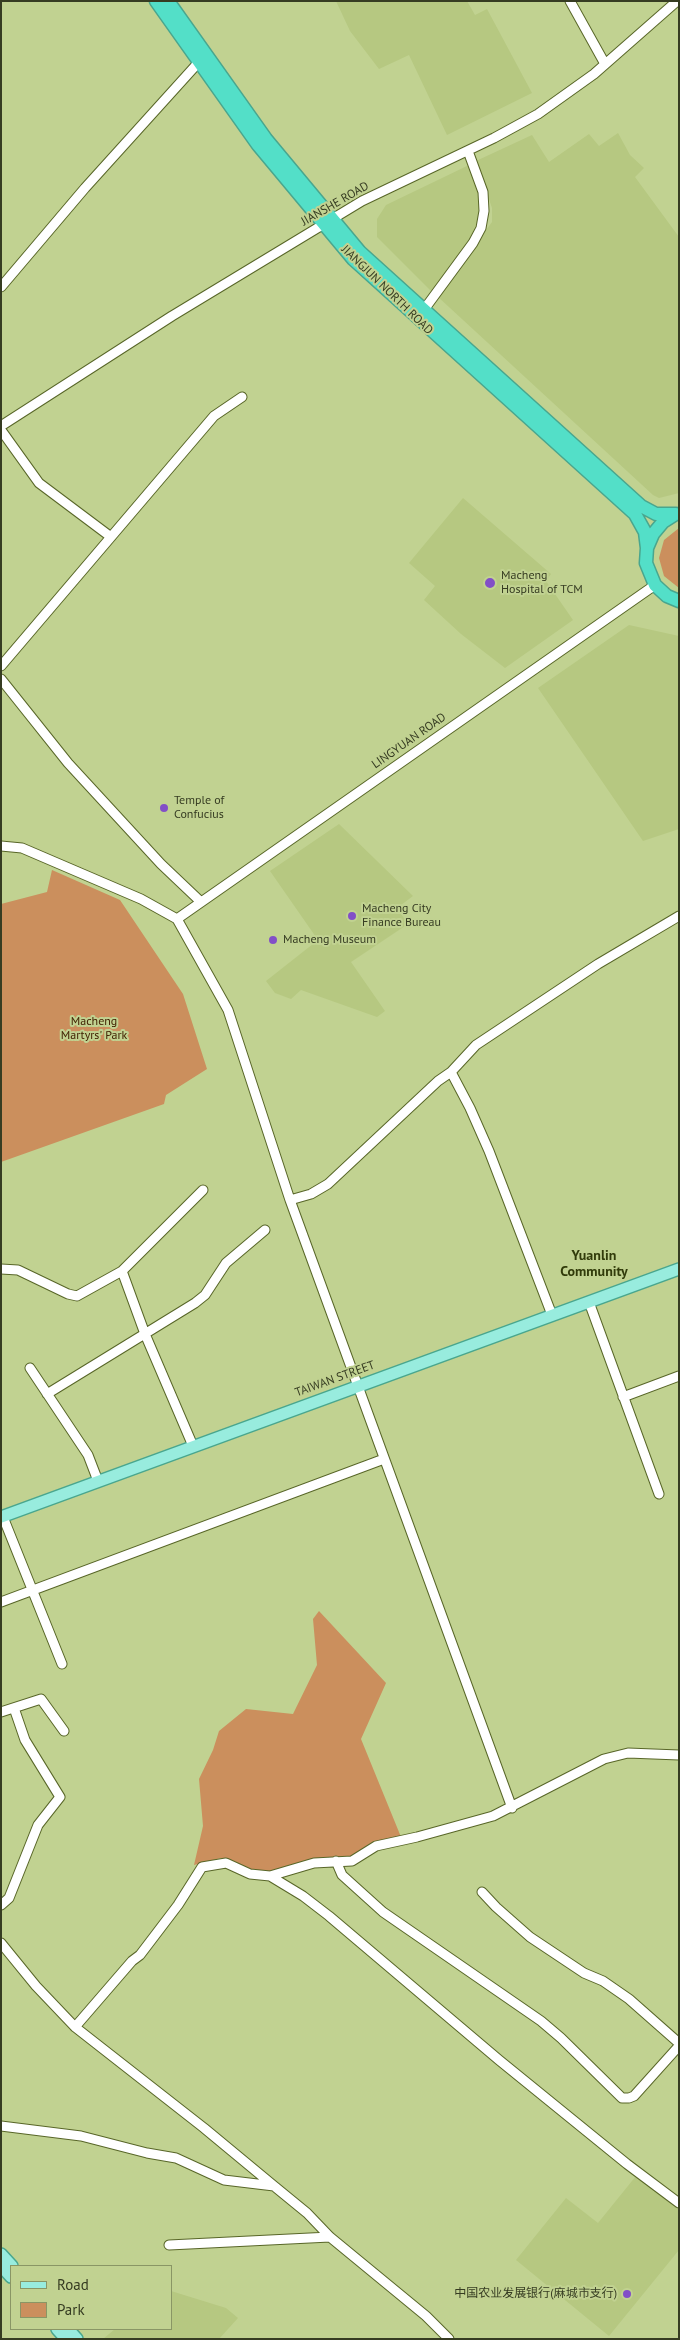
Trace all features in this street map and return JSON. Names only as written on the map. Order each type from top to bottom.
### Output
[{"type":"highway","name":"JIANGJUN NORTH ROAD","points":[[156,1],[258,145],[327,222],[423,311],[641,506],[656,514],[678,514]]},
{"type":"highway","name":"JIANGJUN NORTH ROAD","points":[[168,1],[353,260],[635,514],[645,532],[646,564],[655,585]]},
{"type":"highway","points":[[647,548],[657,527],[678,514]]},
{"type":"highway","points":[[655,585],[667,596],[679,601]]},
{"type":"main road","name":"TAIWAN STREET","points":[[2,1517],[679,1269]]},
{"type":"main road","points":[[1,2254],[11,2265]]},
{"type":"main road","points":[[1,2266],[10,2276]]},
{"type":"street","points":[[570,1],[605,64]]},
{"type":"street","name":"JIANSHE ROAD","points":[[1,426],[172,316],[362,201],[468,151],[538,114],[576,88],[677,1]]},
{"type":"street","points":[[1,287],[85,188],[198,62]]},
{"type":"street","points":[[423,311],[473,243],[481,228],[484,211],[483,192],[468,151]]},
{"type":"street","points":[[1,666],[214,416],[242,397]]},
{"type":"street","points":[[1,430],[39,484],[111,537]]},
{"type":"street","name":"LINGYUAN ROAD","points":[[177,919],[655,585]]},
{"type":"street","points":[[1,679],[68,763],[161,864],[201,902]]},
{"type":"street","points":[[1,846],[22,848],[142,899],[177,919],[228,1010],[290,1200],[512,1808]]},
{"type":"street","points":[[290,1200],[311,1194],[328,1184],[438,1081],[451,1072],[476,1045],[598,964],[679,916]]},
{"type":"street","points":[[451,1072],[489,1151],[552,1315]]},
{"type":"street","points":[[1,1269],[18,1270],[68,1294],[77,1296],[122,1270],[203,1190]]},
{"type":"street","points":[[47,1394],[205,1295],[226,1263],[265,1230]]},
{"type":"street","points":[[122,1270],[145,1334],[193,1446]]},
{"type":"street","points":[[588,1302],[659,1494]]},
{"type":"street","points":[[30,1368],[88,1455],[98,1481]]},
{"type":"street","points":[[623,1396],[679,1376]]},
{"type":"street","points":[[1,1602],[384,1459]]},
{"type":"street","points":[[2,1517],[62,1664]]},
{"type":"street","points":[[1,1712],[41,1699],[64,1731]]},
{"type":"street","points":[[1,1905],[9,1898],[38,1825],[60,1797],[25,1740],[14,1708]]},
{"type":"street","points":[[75,2027],[132,1961],[140,1956],[178,1905],[202,1867],[226,1863],[250,1874],[270,1876],[314,1863],[352,1861],[376,1846],[427,1835],[493,1816],[512,1808],[604,1759],[628,1753],[679,1755]]},
{"type":"street","points":[[336,1862],[342,1875],[383,1912],[541,2020],[622,2098],[634,2096],[679,2045],[629,1999],[603,1980],[584,1973],[530,1937],[501,1912],[482,1892]]},
{"type":"street","points":[[270,1876],[329,1916],[499,2060],[679,2203]]},
{"type":"street","points":[[1,1943],[36,1986],[75,2027],[204,2128],[307,2213],[330,2237],[426,2316],[450,2339]]},
{"type":"street","points":[[1,2126],[81,2136],[176,2158],[224,2180],[274,2186]]},
{"type":"street","points":[[169,2245],[330,2237]]},
{"type":"shaded area","points":[[336,1],[467,1],[475,15],[487,9],[532,93],[447,135],[409,55],[379,69],[350,31]]},
{"type":"shaded area","points":[[618,133],[630,155],[644,168],[635,177],[679,237],[679,493],[659,498],[653,495],[437,296],[492,222],[492,208],[476,161],[532,135],[549,162],[589,134],[599,146]]},
{"type":"shaded area","points":[[469,165],[481,200],[479,218],[467,245],[432,292],[377,237],[377,219],[386,205]]},
{"type":"shaded area","name":"Macheng Hospital of TCM","points":[[463,498],[551,574],[546,581],[573,620],[505,668],[461,634],[424,600],[435,586],[409,563]]},
{"type":"shaded area","points":[[629,625],[679,636],[679,829],[643,841],[538,688]]},
{"type":"shaded area","name":"Macheng City Finance Bureau","points":[[339,824],[413,896],[397,908],[408,924],[351,962],[385,1011],[377,1017],[301,990],[291,999],[275,993],[266,981],[318,940],[270,871]]},
{"type":"shaded area","points":[[636,2176],[679,2210],[679,2250],[609,2336],[516,2260],[566,2198],[598,2223]]},
{"type":"shaded area","points":[[172,2291],[226,2308],[238,2318],[219,2339],[103,2339],[114,2330],[172,2330]]},
{"type":"green space","points":[[679,528],[679,588],[664,576],[659,558],[664,540]]},
{"type":"green space","name":"Macheng Martyrs' Park","points":[[52,870],[120,900],[183,994],[207,1069],[166,1095],[164,1104],[1,1162],[1,904],[47,892]]},
{"type":"green space","points":[[319,1611],[386,1683],[361,1739],[401,1837],[355,1857],[271,1873],[257,1873],[221,1858],[194,1865],[203,1826],[199,1779],[213,1750],[219,1731],[246,1709],[293,1714],[317,1665],[313,1619]]},
{"type":"place","name":"Macheng Hospital of TCM","points":[[490,583]]},
{"type":"place","name":"Temple of Confucius","points":[[164,808]]},
{"type":"place","name":"Macheng City Finance Bureau","points":[[352,916]]},
{"type":"place","name":"Macheng Museum","points":[[273,940]]},
{"type":"place","name":"中国农业发展银行(麻城市支行)","points":[[627,2294]]},
{"type":"district","name":"Yuanlin Community","points":[[594,1264]]}]
